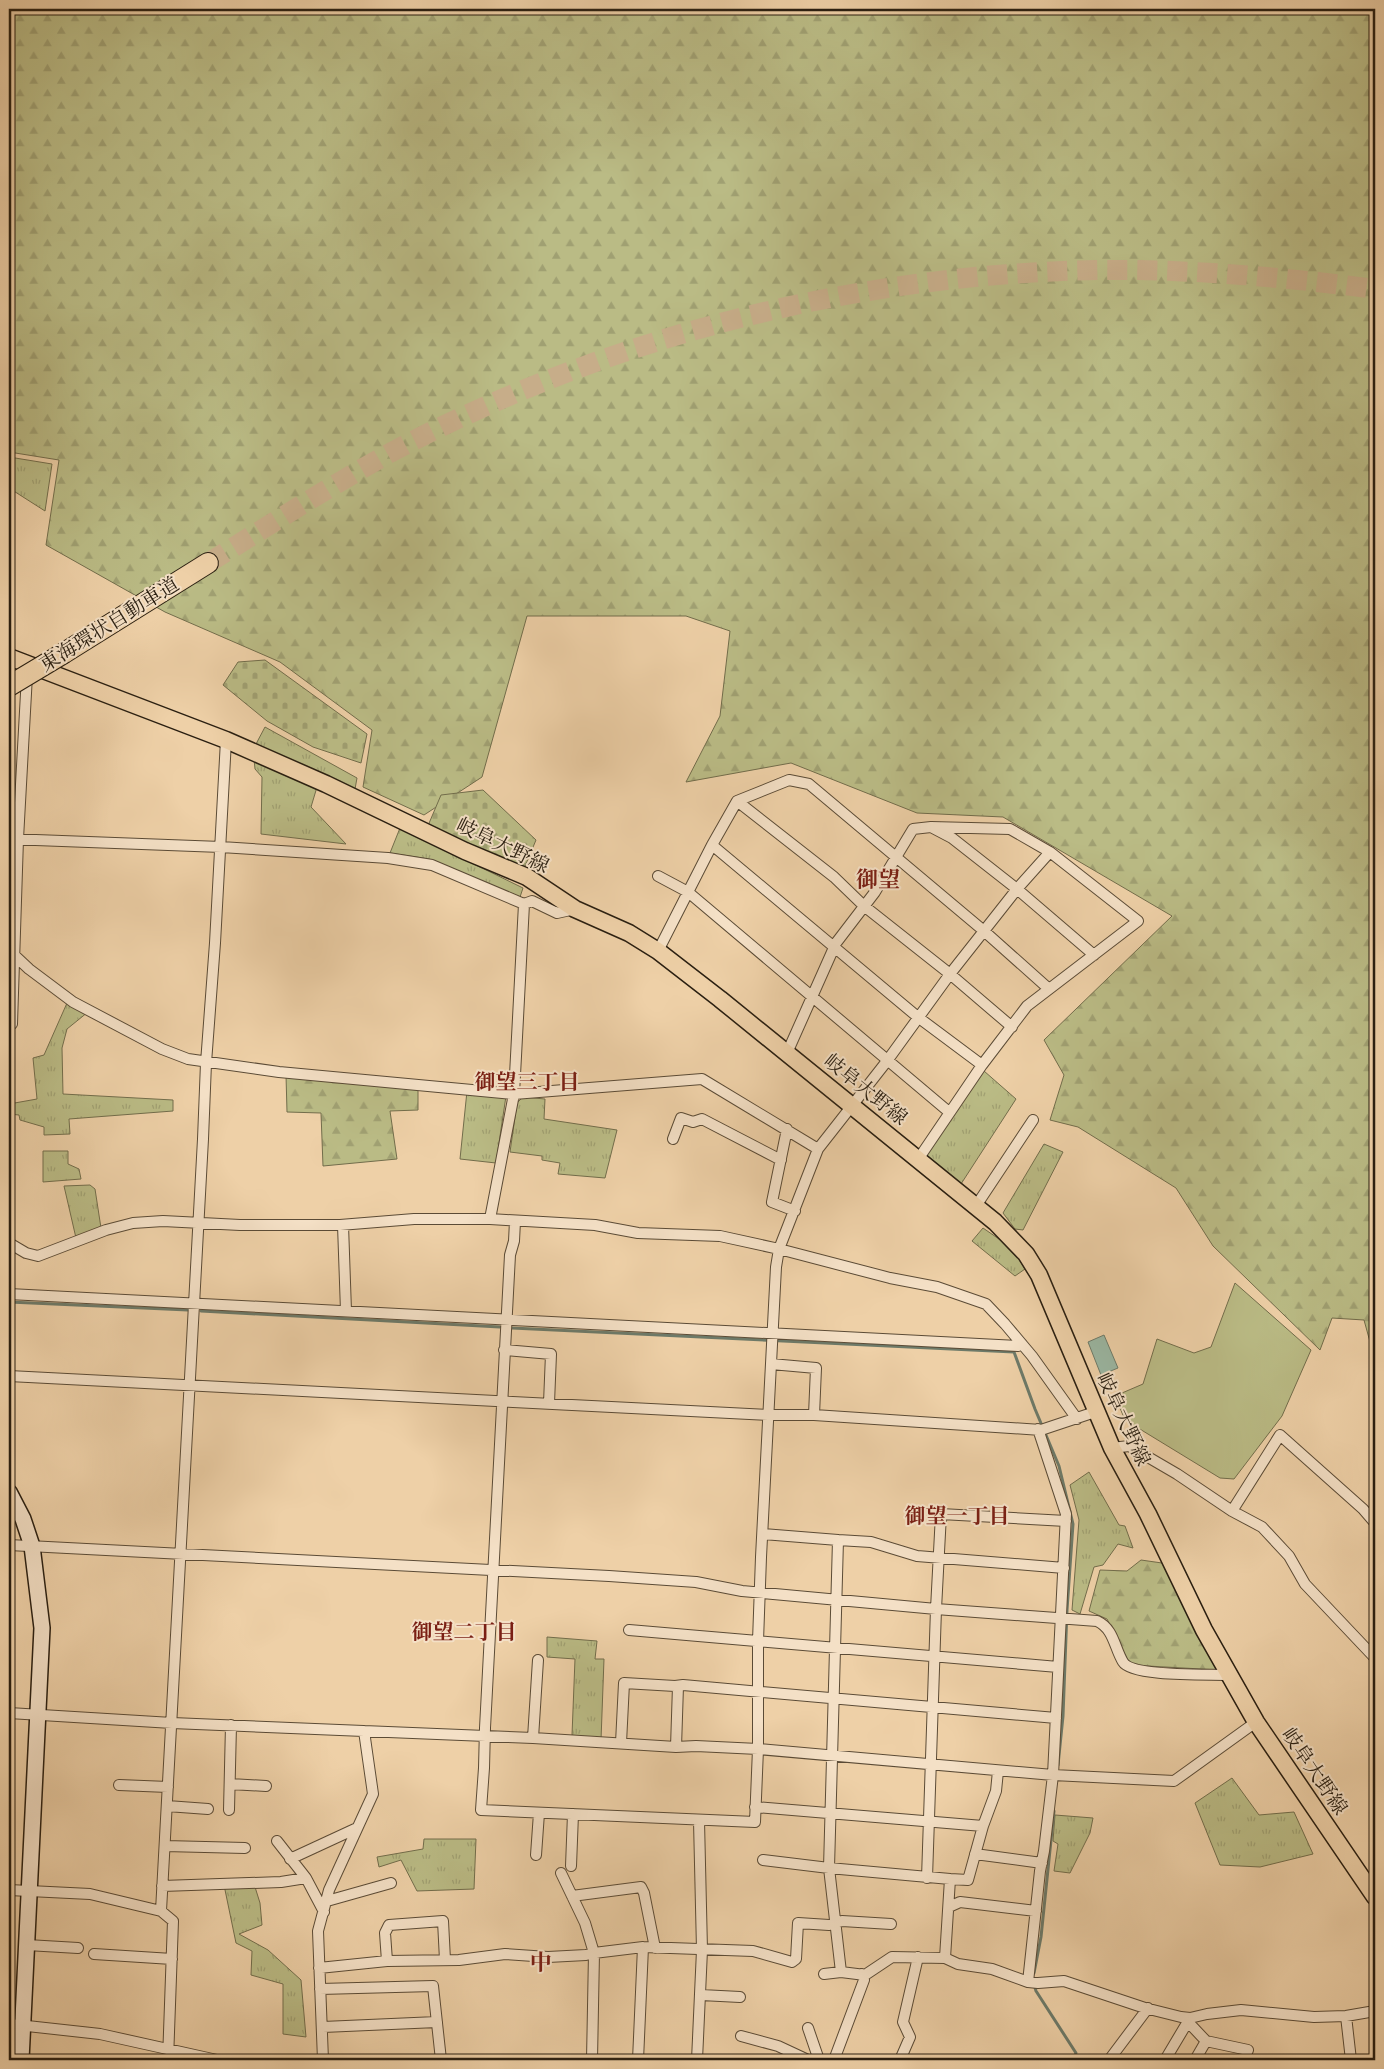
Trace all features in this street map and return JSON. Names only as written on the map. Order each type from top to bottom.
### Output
[{"type":"highway","name":"東海環状自動車道","points":[[9,686],[208,563]]},
{"type":"main road","name":"岐阜大野線","points":[[9,657],[226,740],[326,784],[466,851],[527,877],[575,909],[629,933],[658,950],[919,1158],[976,1206],[1019,1246],[1034,1267],[1112,1448],[1148,1514],[1228,1675],[1256,1722],[1375,1897]]},
{"type":"street","points":[[9,1024],[12,1024],[14,954],[13,839],[28,664]]},
{"type":"street","points":[[161,1911],[206,1063],[221,846],[226,740]]},
{"type":"street","points":[[658,950],[712,844],[737,801],[789,780],[809,784],[1050,989]]},
{"type":"street","points":[[737,801],[834,877],[864,906],[950,974],[1012,1027]]},
{"type":"street","points":[[931,827],[952,838],[1017,889],[1094,955]]},
{"type":"street","points":[[787,1053],[814,997],[834,947],[896,858],[913,828],[1010,829],[1050,852],[1138,921],[1027,1006],[982,1065],[919,1158]]},
{"type":"street","points":[[13,839],[221,846],[388,858],[432,865],[524,904],[532,900],[557,913],[575,909]]},
{"type":"street","points":[[712,844],[919,1018],[982,1065]]},
{"type":"street","points":[[515,1221],[514,1241],[510,1256],[504,1350],[481,1810],[755,1822],[760,1692],[758,1641],[760,1591],[772,1334],[779,1249],[795,1212],[818,1148],[887,1061],[950,974],[1017,889],[1050,852]]},
{"type":"street","points":[[658,876],[688,892],[949,1112]]},
{"type":"street","points":[[490,1219],[514,1094],[524,904]]},
{"type":"street","points":[[14,954],[29,969],[73,1002],[162,1049],[188,1059],[279,1072],[514,1094],[702,1079],[818,1148]]},
{"type":"street","points":[[674,1139],[681,1118],[693,1122],[702,1119],[781,1160]]},
{"type":"street","points":[[976,1206],[1033,1120]]},
{"type":"street","points":[[787,1129],[772,1202],[795,1212]]},
{"type":"street","points":[[9,1243],[26,1253],[38,1256],[106,1230],[133,1223],[163,1221],[198,1224],[343,1225],[414,1220],[490,1219],[596,1225],[638,1233],[720,1236],[779,1249],[890,1278],[937,1287],[986,1304],[1022,1344],[1077,1419]]},
{"type":"street","points":[[343,1225],[346,1311]]},
{"type":"street","points":[[9,1294],[772,1334],[1018,1346],[1022,1344]]},
{"type":"street","points":[[504,1350],[551,1354],[549,1403]]},
{"type":"street","points":[[771,1364],[816,1368],[814,1415]]},
{"type":"street","points":[[9,1376],[768,1415],[814,1415],[1041,1430],[1096,1412]]},
{"type":"street","points":[[1028,1982],[1053,1775],[1066,1521],[1066,1514],[1038,1429]]},
{"type":"street","points":[[1232,1510],[1280,1435],[1363,1509],[1375,1523]]},
{"type":"street","points":[[1112,1448],[1130,1446],[1262,1527],[1289,1556],[1305,1584],[1375,1658]]},
{"type":"street","points":[[9,1492],[23,1519],[32,1546],[42,1628],[27,1945],[16,2024],[21,2060]]},
{"type":"street","points":[[927,1878],[934,1656],[941,1514],[1066,1521]]},
{"type":"street","points":[[763,1534],[871,1542],[916,1556],[1064,1568]]},
{"type":"street","points":[[838,1540],[829,1868],[841,1972]]},
{"type":"street","points":[[9,1545],[494,1568],[696,1582],[742,1591],[837,1598],[936,1609],[1097,1621],[1106,1625],[1123,1662],[1128,1668],[1145,1672],[1228,1675]]},
{"type":"street","points":[[629,1630],[1058,1667]]},
{"type":"street","points":[[534,1738],[538,1660]]},
{"type":"street","points":[[621,1743],[624,1683],[835,1698],[1056,1718]]},
{"type":"street","points":[[676,1747],[678,1686]]},
{"type":"street","points":[[9,1713],[172,1723],[534,1738],[676,1747],[758,1749],[930,1766],[1174,1781],[1256,1722]]},
{"type":"street","points":[[229,1810],[232,1725]]},
{"type":"street","points":[[323,2060],[318,1931],[329,1890],[373,1794],[364,1731]]},
{"type":"street","points":[[763,1860],[927,1878],[968,1880],[983,1826],[996,1791],[998,1771]]},
{"type":"street","points":[[230,1784],[266,1786]]},
{"type":"street","points":[[119,1785],[168,1787]]},
{"type":"street","points":[[167,1806],[208,1809]]},
{"type":"street","points":[[755,1807],[983,1826]]},
{"type":"street","points":[[536,1854],[539,1813]]},
{"type":"street","points":[[571,1866],[573,1814]]},
{"type":"street","points":[[697,2060],[702,1950],[699,1820]]},
{"type":"street","points":[[290,1859],[357,1828]]},
{"type":"street","points":[[277,1841],[306,1878],[324,1912]]},
{"type":"street","points":[[165,1846],[245,1848]]},
{"type":"street","points":[[975,1854],[1042,1863]]},
{"type":"street","points":[[561,1872],[585,1923],[594,1953],[592,2060]]},
{"type":"street","points":[[162,1886],[281,1882],[306,1878]]},
{"type":"street","points":[[945,1958],[950,1879]]},
{"type":"street","points":[[326,1901],[390,1883]]},
{"type":"street","points":[[572,1896],[641,1887],[644,1893],[655,1948]]},
{"type":"street","points":[[9,1890],[90,1894],[161,1911],[173,1921],[168,2055]]},
{"type":"street","points":[[949,1907],[960,1902],[1036,1911]]},
{"type":"street","points":[[388,1961],[385,1933],[389,1925],[443,1921],[445,1960]]},
{"type":"street","points":[[319,1968],[388,1961],[492,1957],[505,1954],[548,1957],[586,1955],[643,1947],[753,1950],[792,1962],[796,1959],[798,1923],[836,1924],[842,1921],[891,1924]]},
{"type":"street","points":[[27,1945],[78,1948]]},
{"type":"street","points":[[638,2060],[643,1947]]},
{"type":"street","points":[[94,1954],[172,1959]]},
{"type":"street","points":[[824,1974],[841,1972],[865,1974],[892,1956],[945,1958],[958,1964],[992,1969],[1028,1982],[1064,1981],[1189,2020],[1212,2013],[1241,2010],[1314,2017],[1346,2016],[1375,2011]]},
{"type":"street","points":[[900,2060],[910,2037],[903,2022],[918,1957]]},
{"type":"street","points":[[834,2060],[864,1980],[862,1974]]},
{"type":"street","points":[[320,1989],[433,1986],[441,2060],[439,2060]]},
{"type":"street","points":[[701,1996],[740,1997]]},
{"type":"street","points":[[1109,2060],[1148,2008]]},
{"type":"street","points":[[1346,2016],[1351,2060]]},
{"type":"street","points":[[1189,2020],[1206,2041],[1248,2050],[1243,2060]]},
{"type":"street","points":[[1165,2060],[1189,2020]]},
{"type":"street","points":[[322,2028],[437,2022]]},
{"type":"street","points":[[16,2024],[100,2034],[168,2055],[218,2060]]},
{"type":"street","points":[[808,2028],[819,2060]]},
{"type":"street","points":[[741,2036],[778,2046],[796,2058],[808,2060]]},
{"type":"street","points":[[1195,2060],[1206,2041]]},
{"type":"green space","points":[[9,9],[1375,9],[1375,1360],[1364,1320],[1332,1318],[1320,1350],[1213,1246],[1176,1188],[1078,1127],[1050,1120],[1064,1075],[1044,1040],[1172,916],[1003,817],[917,813],[791,763],[686,782],[720,716],[730,631],[686,616],[527,616],[482,777],[424,815],[363,787],[372,730],[280,662],[165,612],[46,545],[59,460],[9,452]]},
{"type":"green space","points":[[9,457],[52,464],[45,511],[9,488]]},
{"type":"green space","points":[[265,660],[367,734],[361,763],[313,747],[267,721],[223,685],[238,662]]},
{"type":"green space","points":[[265,727],[357,778],[355,789],[256,744]]},
{"type":"green space","points":[[254,759],[317,787],[311,807],[346,844],[261,834],[262,777],[255,769]]},
{"type":"green space","points":[[483,790],[536,840],[523,871],[427,828],[441,795]]},
{"type":"green space","points":[[400,828],[523,888],[520,897],[429,859],[390,853]]},
{"type":"green space","points":[[67,1003],[88,1012],[67,1029],[62,1048],[63,1094],[173,1100],[173,1111],[69,1119],[70,1134],[44,1135],[44,1127],[20,1120],[19,1115],[9,1114],[9,1104],[37,1099],[33,1058],[44,1055]]},
{"type":"green space","points":[[984,1071],[1016,1099],[961,1184],[925,1154]]},
{"type":"green space","points":[[286,1075],[418,1089],[418,1110],[390,1111],[397,1159],[323,1166],[321,1113],[287,1112]]},
{"type":"green space","points":[[467,1091],[506,1096],[496,1163],[460,1159]]},
{"type":"green space","points":[[523,1097],[545,1099],[544,1119],[617,1130],[605,1178],[558,1174],[560,1163],[542,1160],[542,1156],[510,1152],[517,1103]]},
{"type":"green space","points":[[1044,1144],[1063,1152],[1023,1230],[1015,1229],[1003,1213]]},
{"type":"green space","points":[[43,1151],[68,1151],[68,1164],[79,1169],[81,1179],[43,1182]]},
{"type":"green space","points":[[90,1185],[95,1189],[101,1228],[76,1238],[64,1186]]},
{"type":"green space","points":[[983,1228],[1012,1248],[1025,1269],[1015,1276],[972,1241]]},
{"type":"green space","points":[[1235,1283],[1311,1350],[1282,1416],[1234,1479],[1220,1478],[1125,1420],[1115,1396],[1143,1384],[1157,1339],[1194,1353],[1211,1347]]},
{"type":"green space","points":[[1089,1472],[1119,1525],[1125,1526],[1133,1548],[1118,1544],[1103,1565],[1094,1567],[1080,1614],[1072,1610],[1079,1520],[1070,1485]]},
{"type":"green space","points":[[1141,1560],[1162,1563],[1219,1670],[1130,1665],[1107,1619],[1089,1611],[1100,1570],[1127,1571]]},
{"type":"green space","points":[[547,1637],[597,1641],[595,1659],[604,1659],[601,1740],[572,1735],[575,1659],[547,1657]]},
{"type":"green space","points":[[1232,1778],[1259,1815],[1294,1812],[1313,1854],[1260,1867],[1220,1865],[1195,1803]]},
{"type":"green space","points":[[1055,1815],[1093,1818],[1090,1833],[1070,1873],[1054,1871],[1058,1844],[1053,1841]]},
{"type":"green space","points":[[424,1839],[476,1839],[474,1889],[417,1891],[401,1860],[379,1867],[377,1857],[423,1849]]},
{"type":"green space","points":[[224,1885],[255,1887],[260,1903],[262,1925],[239,1934],[268,1950],[301,1980],[306,2037],[283,2034],[283,1984],[251,1975],[252,1951],[236,1943]]},
{"type":"shaded area","points":[[1104,1335],[1118,1368],[1101,1375],[1088,1342]]},
{"type":"waterway","points":[[9,1302],[188,1310]]},
{"type":"waterway","points":[[201,1311],[500,1327]]},
{"type":"waterway","points":[[512,1328],[1014,1352],[1059,1466],[1073,1524],[1067,1610],[1063,1716],[1058,1765]]},
{"type":"waterway","points":[[1034,1973],[1041,1937],[1054,1811]]},
{"type":"waterway","points":[[1034,1984],[1036,1991],[1076,2053],[1073,2060]]},
{"type":"tunnel","points":[[208,563],[365,467],[470,413],[556,377],[643,346],[732,320],[823,299],[914,284],[1006,274],[1098,270],[1202,272],[1271,277],[1375,289]]},
{"type":"district","name":"御望","points":[[878,879]]},
{"type":"district","name":"御望三丁目","points":[[527,1082]]},
{"type":"district","name":"御望一丁目","points":[[957,1516]]},
{"type":"district","name":"御望二丁目","points":[[464,1632]]},
{"type":"district","name":"中","points":[[541,1962]]}]
